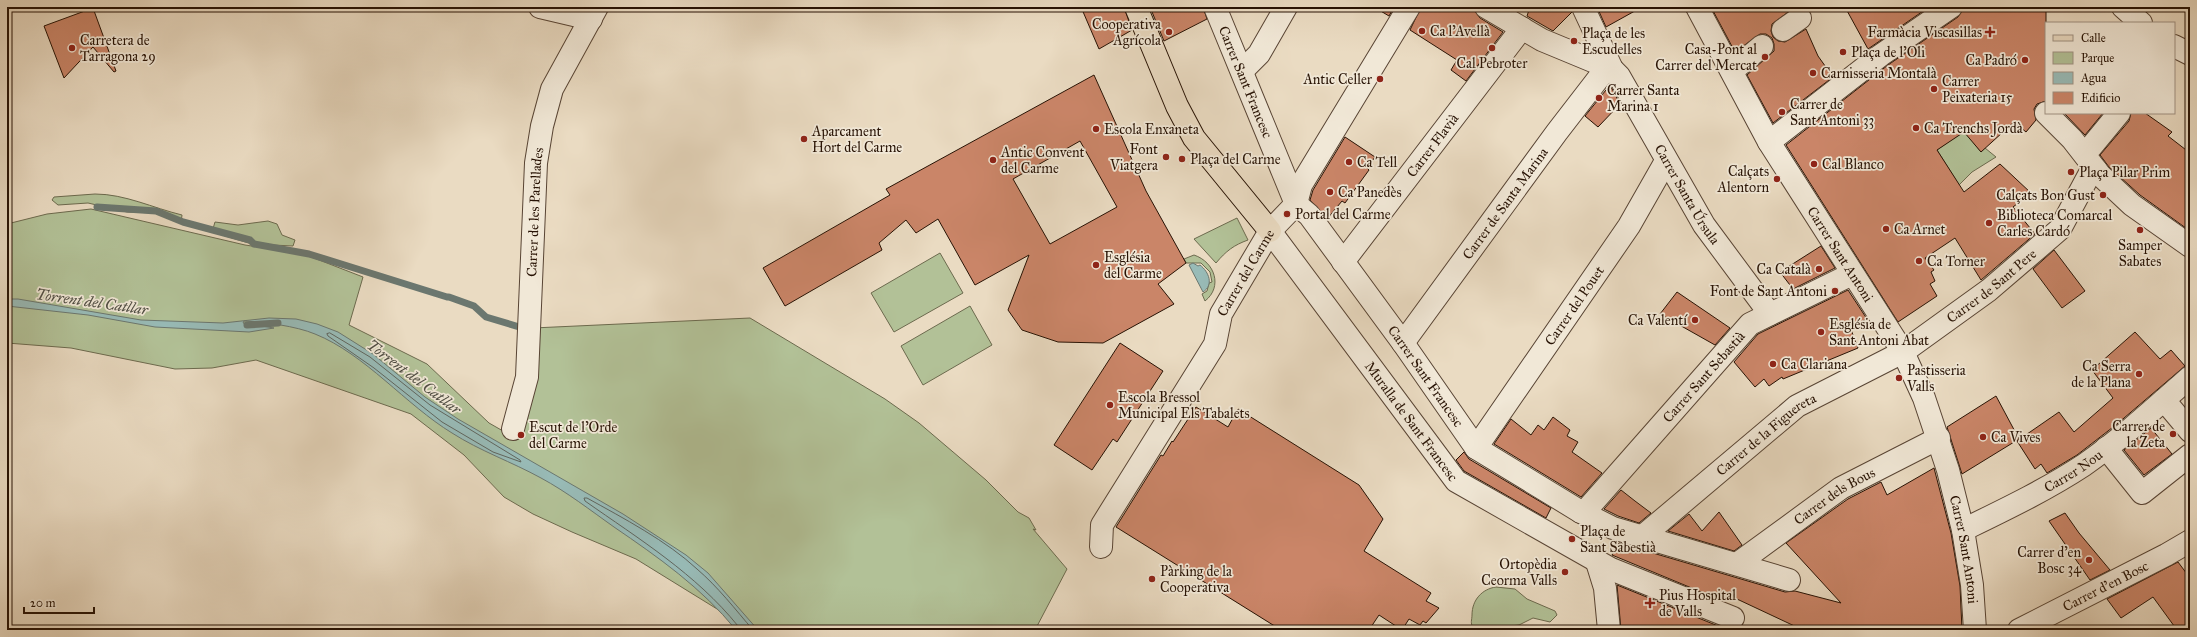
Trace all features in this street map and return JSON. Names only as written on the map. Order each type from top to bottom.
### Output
[{"type":"main road","points":[[1136,7],[1177,106],[1194,138],[1270,232]]},
{"type":"street","points":[[542,7],[594,13]]},
{"type":"street","name":"Carrer Sant Francesc","points":[[1215,7],[1296,204],[1309,215],[1403,342],[1476,448],[1581,512],[1613,528],[1789,580]]},
{"type":"street","points":[[1242,71],[1259,54],[1286,7]]},
{"type":"street","name":"Carrer del Carme","points":[[1101,547],[1102,525],[1215,344],[1221,314],[1270,232],[1296,204],[1301,185],[1409,7]]},
{"type":"street","points":[[1486,7],[1542,40],[1612,69]]},
{"type":"street","name":"Carrer Santa Úrsula","points":[[1583,7],[1612,69],[1618,76],[1665,154],[1666,161],[1704,224],[1770,314]]},
{"type":"street","name":"Carrer Sant Antoni","points":[[1697,7],[1769,142],[1903,352],[1924,398],[1939,438],[1963,530],[1972,585],[1975,630]]},
{"type":"street","points":[[2123,7],[2140,22]]},
{"type":"street","points":[[1769,142],[1865,62],[1947,8]]},
{"type":"street","name":"Carrer de les Parellades","points":[[513,429],[527,377],[536,163],[542,126],[552,89],[594,13]]},
{"type":"street","points":[[1782,30],[1800,18]]},
{"type":"street","name":"Carrer Flavià","points":[[1343,262],[1522,28]]},
{"type":"street","points":[[1732,71],[1762,46]]},
{"type":"street","name":"Carrer de Santa Marina","points":[[1403,342],[1557,132],[1601,75],[1612,69]]},
{"type":"street","points":[[2048,114],[2083,152],[2096,170],[2132,205],[2190,246]]},
{"type":"street","points":[[2083,152],[2091,147],[2118,114]]},
{"type":"street","name":"Carrer del Pouet","points":[[1476,448],[1629,226],[1666,161]]},
{"type":"street","name":"Carrer de Sant Pere","points":[[1903,352],[1989,290],[2060,229],[2089,175],[2096,170]]},
{"type":"street","name":"Muralla de Sant Francesc","points":[[1270,232],[1456,481],[1612,569],[1733,618]]},
{"type":"street","name":"Carrer Sant Sebastià","points":[[1581,512],[1588,508],[1750,324],[1852,274]]},
{"type":"street","name":"Carrer de la Figuereta","points":[[1643,536],[1797,406],[1903,352]]},
{"type":"street","name":"Carrer Nou","points":[[1963,530],[2022,502],[2083,465],[2106,448],[2190,377]]},
{"type":"street","points":[[2164,400],[2190,431]]},
{"type":"street","name":"Carrer dels Bous","points":[[1737,564],[1841,488],[1939,438]]},
{"type":"street","points":[[2106,448],[2142,493],[2190,455]]},
{"type":"street","name":"Carrer d'en Bosc","points":[[2019,630],[2166,555],[2190,541]]},
{"type":"street","points":[[1596,559],[1604,588],[1609,630]]},
{"type":"green space","points":[[1970,126],[1974,143],[1981,152],[1985,148],[1996,157],[1972,172],[1959,185],[1937,150]]},
{"type":"green space","points":[[95,194],[117,196],[182,215],[181,223],[159,213],[127,212],[88,203],[58,205],[52,200],[54,197]]},
{"type":"green space","points":[[91,209],[245,245],[298,253],[363,277],[349,325],[427,364],[489,423],[503,431],[533,328],[750,318],[885,399],[919,423],[986,480],[1018,512],[1029,518],[1036,530],[1033,529],[1067,569],[1035,630],[747,630],[743,625],[636,559],[533,514],[504,497],[464,455],[411,414],[256,360],[212,368],[175,369],[71,348],[7,343],[7,224],[47,214]]},
{"type":"green space","points":[[1237,218],[1248,240],[1230,249],[1216,263],[1194,239]]},
{"type":"green space","points":[[268,221],[277,224],[282,235],[295,240],[293,246],[252,244],[212,232],[215,222],[238,225]]},
{"type":"green space","points":[[940,253],[963,293],[894,332],[871,293]]},
{"type":"green space","points":[[1194,255],[1207,263],[1214,275],[1214,289],[1205,301],[1202,294],[1207,291],[1209,283],[1212,282],[1210,272],[1201,263],[1186,263],[1184,259]]},
{"type":"green space","points":[[970,306],[992,345],[923,385],[901,346]]},
{"type":"green space","points":[[1496,587],[1515,589],[1527,599],[1555,611],[1557,615],[1550,622],[1533,618],[1519,625],[1485,629],[1473,627],[1471,623],[1472,610],[1476,600],[1486,590]]},
{"type":"water","points":[[1193,263],[1198,266],[1200,265],[1208,275],[1208,286],[1203,292],[1189,265]]},
{"type":"water","points":[[7,299],[18,299],[141,320],[223,323],[269,318],[296,319],[317,324],[338,332],[373,354],[425,397],[458,419],[623,514],[686,555],[708,573],[758,630],[736,630],[709,600],[679,574],[578,501],[541,478],[452,433],[418,409],[351,354],[315,334],[280,325],[244,321],[243,323],[274,328],[249,332],[155,327],[88,315],[7,306]]},
{"type":"building","points":[[1081,7],[1124,7],[1132,30],[1099,49]]},
{"type":"building","name":"Cooperativa Agrícola","points":[[1150,7],[1203,7],[1207,19],[1164,41]]},
{"type":"building","points":[[1374,7],[1394,7],[1389,16]]},
{"type":"building","points":[[1421,7],[1467,7],[1475,11],[1480,18],[1503,32],[1466,81],[1451,70],[1457,60],[1410,30]]},
{"type":"building","points":[[1530,7],[1571,7],[1572,12],[1553,31],[1527,16]]},
{"type":"building","points":[[1597,7],[1642,7],[1606,27]]},
{"type":"building","points":[[1711,7],[1795,7],[1772,24],[1771,31],[1773,37],[1778,41],[1785,42],[1806,29],[1818,56],[1833,77],[1773,123],[1747,75],[1774,51],[1772,38],[1766,34],[1760,34],[1735,52]]},
{"type":"building","points":[[1845,7],[1929,7],[1868,49]]},
{"type":"building","points":[[1963,7],[2046,7],[2045,101],[2037,104],[2034,109],[2036,120],[2026,132],[2014,122],[1981,152],[1964,132],[1937,150],[1964,192],[2000,164],[2031,193],[2013,207],[2035,234],[1981,280],[1955,238],[1925,258],[1934,270],[1931,272],[1935,281],[1930,284],[1937,296],[1898,322],[1786,145],[1888,65],[1958,17]]},
{"type":"building","name":"Carretera de Tarragona 29","points":[[93,8],[116,71],[114,72],[93,47],[64,78],[44,26]]},
{"type":"building","points":[[1094,75],[1146,191],[1186,263],[1158,284],[1174,304],[1103,343],[1058,342],[1022,330],[1008,310],[1029,255],[975,285],[938,219],[916,233],[906,220],[879,243],[882,250],[785,306],[763,268],[890,195],[886,189]],"holes":[[[1080,141],[1117,207],[1050,244],[1013,179]]]},
{"type":"building","points":[[1610,85],[1620,104],[1598,127],[1585,116]]},
{"type":"building","points":[[2065,114],[2102,114],[2085,135]]},
{"type":"building","points":[[2131,114],[2146,114],[2172,132],[2168,136],[2190,153],[2190,231],[2140,195],[2109,167],[2100,155],[2129,121]]},
{"type":"building","points":[[1345,137],[1375,157],[1367,168],[1369,170],[1345,203],[1342,201],[1327,219],[1310,200],[1313,190]]},
{"type":"building","name":"Ca Català","points":[[1821,246],[1835,268],[1793,289],[1780,272]]},
{"type":"building","points":[[2054,250],[2085,291],[2062,308],[2033,269]]},
{"type":"building","points":[[1848,290],[1867,319],[1850,327],[1858,348],[1783,379],[1782,377],[1769,386],[1764,379],[1755,387],[1734,362],[1758,334]]},
{"type":"building","name":"Ca Valentí","points":[[1677,292],[1730,328],[1715,345],[1660,314]]},
{"type":"building","points":[[2135,332],[2160,359],[2171,350],[2185,366],[2117,424],[2077,455],[2047,473],[2041,464],[2035,469],[2017,441],[2059,412],[2074,432],[2113,398],[2092,370]]},
{"type":"building","points":[[1120,343],[1163,371],[1117,442],[1113,439],[1092,470],[1054,445]]},
{"type":"building","name":"Ca Vives","points":[[1996,396],[2019,439],[1962,474],[1947,427]]},
{"type":"building","points":[[1196,407],[1228,427],[1238,409],[1359,485],[1383,519],[1364,551],[1431,593],[1426,601],[1439,608],[1426,623],[1423,621],[1420,625],[1409,619],[1402,630],[1379,615],[1369,630],[1281,630],[1116,527],[1161,455],[1163,456]]},
{"type":"building","points":[[1553,417],[1570,430],[1567,436],[1578,442],[1572,452],[1602,473],[1581,497],[1494,444],[1511,419],[1531,435],[1538,425],[1544,430]]},
{"type":"building","points":[[2151,428],[2172,454],[2144,475],[2124,450]]},
{"type":"building","points":[[1464,452],[1469,459],[1551,508],[1546,518],[1464,471],[1456,460]]},
{"type":"building","points":[[1934,468],[1951,533],[1960,586],[1962,630],[1803,630],[1722,592],[1723,601],[1612,555],[1619,543],[1785,592],[1795,591],[1841,603],[1786,543],[1848,499],[1881,482],[1887,495]]},
{"type":"building","points":[[1621,490],[1651,513],[1639,523],[1618,516],[1604,509]]},
{"type":"building","points":[[1719,512],[1742,545],[1734,551],[1668,531],[1689,514],[1702,531]]},
{"type":"building","name":"Carrer d'en Bosc 34","points":[[2065,513],[2079,533],[2110,570],[2090,580],[2049,521]]},
{"type":"building","points":[[2178,562],[2190,578],[2190,630],[2177,630],[2153,597],[2121,618],[2107,599]]},
{"type":"building","name":"Pius Hospital de Valls","points":[[1617,585],[1728,630],[1621,630]]},
{"type":"waterway","points":[[97,207],[156,211],[183,222],[250,240],[254,244],[309,254],[447,297]]},
{"type":"waterway","points":[[449,297],[474,306],[486,317],[526,329]]},
{"type":"waterway","name":"Torrent del Catllar","points":[[247,325],[278,323]]},
{"type":"place","name":"Ca l'Avellà","points":[[1422,31]]},
{"type":"place","name":"Cooperativa Agrícola","points":[[1169,32]]},
{"type":"place","name":"Farmàcia Viscasillas","points":[[1990,32]]},
{"type":"place","name":"Plaça de les Escudelles","points":[[1574,41]]},
{"type":"place","name":"Carretera de Tarragona 29","points":[[72,48]]},
{"type":"place","name":"Cal Pebroter","points":[[1492,48]]},
{"type":"place","name":"Plaça de l'Oli","points":[[1843,52]]},
{"type":"place","name":"Casa-Pont al Carrer del Mercat","points":[[1765,57]]},
{"type":"place","name":"Ca Padró","points":[[2025,60]]},
{"type":"place","name":"Carnisseria Montalà","points":[[1813,73]]},
{"type":"place","name":"Antic Celler","points":[[1380,79]]},
{"type":"place","name":"Carrer Peixateria 15","points":[[1934,89]]},
{"type":"place","name":"Carrer Santa Marina 1","points":[[1599,98]]},
{"type":"place","name":"Carrer de Sant Antoni 33","points":[[1782,112]]},
{"type":"place","name":"Ca Trenchs Jordà","points":[[1916,128]]},
{"type":"place","name":"Escola Enxaneta","points":[[1096,129]]},
{"type":"place","name":"Aparcament Hort del Carme","points":[[804,139]]},
{"type":"place","name":"Font Viatgera","points":[[1166,157]]},
{"type":"place","name":"Plaça del Carme","points":[[1182,159]]},
{"type":"place","name":"Antic Convent del Carme","points":[[993,160]]},
{"type":"place","name":"Ca Tell","points":[[1349,162]]},
{"type":"place","name":"Cal Blanco","points":[[1814,164]]},
{"type":"place","name":"Plaça Pilar Prim","points":[[2071,172]]},
{"type":"place","name":"Calçats Alentorn","points":[[1777,179]]},
{"type":"place","name":"Ca Panedès","points":[[1330,192]]},
{"type":"place","name":"Calçats Bon Gust","points":[[2103,195]]},
{"type":"place","name":"Portal del Carme","points":[[1287,214]]},
{"type":"place","name":"Biblioteca Comarcal Carles Cardó","points":[[1989,223]]},
{"type":"place","name":"Ca Arnet","points":[[1886,229]]},
{"type":"place","name":"Samper Sabates","points":[[2140,230]]},
{"type":"place","name":"Ca Torner","points":[[1919,261]]},
{"type":"place","name":"Església del Carme","points":[[1096,265]]},
{"type":"place","name":"Ca Català","points":[[1819,269]]},
{"type":"place","name":"Font de Sant Antoni","points":[[1835,291]]},
{"type":"place","name":"Ca Valentí","points":[[1695,320]]},
{"type":"place","name":"Església de Sant Antoni Abat","points":[[1821,332]]},
{"type":"place","name":"Ca Clariana","points":[[1773,364]]},
{"type":"place","name":"Ca Serra de la Plana","points":[[2139,374]]},
{"type":"place","name":"Pastisseria Valls","points":[[1899,378]]},
{"type":"place","name":"Escola Bressol Municipal Els Tabalets","points":[[1110,405]]},
{"type":"place","name":"Carrer de la Zeta","points":[[2173,434]]},
{"type":"place","name":"Escut de l'Orde del Carme","points":[[521,435]]},
{"type":"place","name":"Ca Vives","points":[[1983,437]]},
{"type":"place","name":"Plaça de Sant Sabestià","points":[[1572,539]]},
{"type":"place","name":"Carrer d'en Bosc 34","points":[[2089,560]]},
{"type":"place","name":"Ortopèdia Ceorma Valls","points":[[1565,572]]},
{"type":"place","name":"Pàrking de la Cooperativa","points":[[1152,579]]},
{"type":"place","name":"Pius Hospital de Valls","points":[[1650,603]]}]
